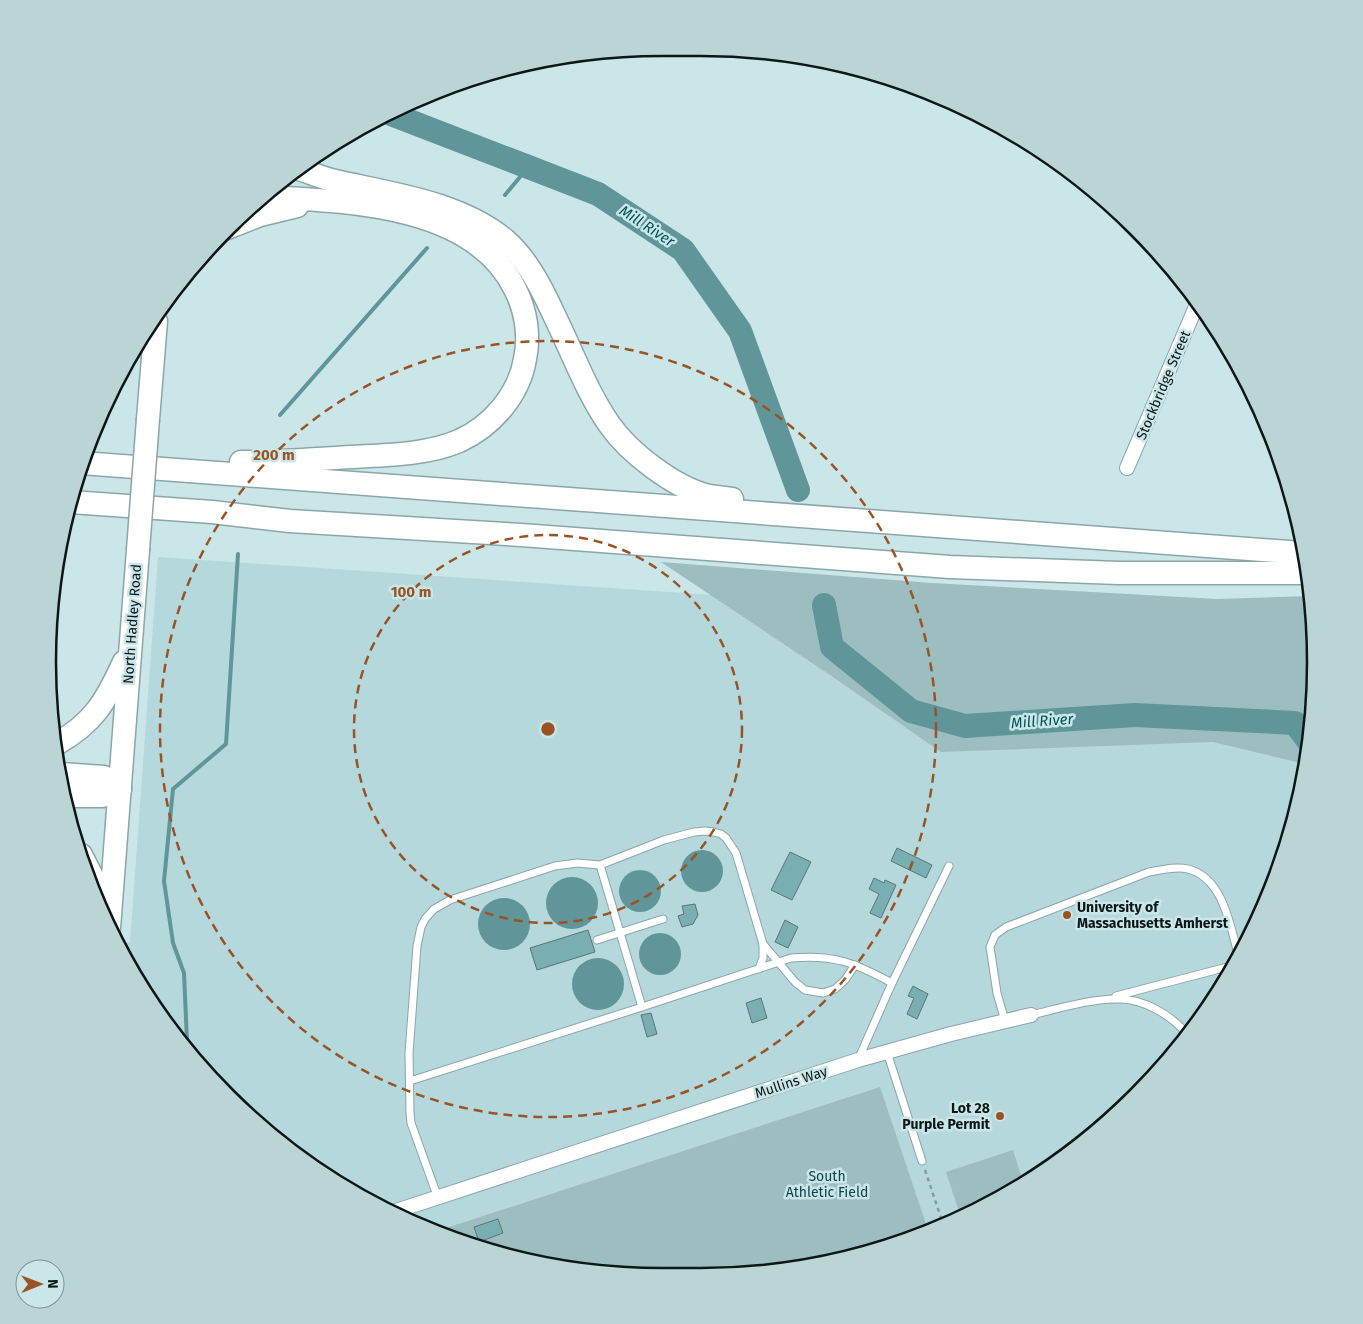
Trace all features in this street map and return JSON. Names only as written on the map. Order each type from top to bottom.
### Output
[{"type":"main road","points":[[305,172],[336,191]]},
{"type":"main road","points":[[92,456],[183,461],[247,462],[392,454],[426,450],[450,444],[480,429],[510,398],[525,362],[527,345],[521,301],[502,266],[478,244],[441,225],[336,191],[294,180]]},
{"type":"main road","points":[[250,219],[336,191]]},
{"type":"main road","points":[[276,196],[336,191],[402,195],[467,216],[506,241],[524,260],[536,280],[610,425],[641,458],[674,481],[708,496],[1016,532]]},
{"type":"main road","name":"North Hadley Road","points":[[110,912],[155,329]]},
{"type":"main road","points":[[89,464],[1297,553]]},
{"type":"main road","points":[[78,502],[212,512],[290,521],[521,535],[950,567],[1119,573],[1300,573]]},
{"type":"main road","points":[[76,509],[120,505]]},
{"type":"main road","points":[[61,741],[84,726],[104,701],[115,683],[131,645]]},
{"type":"main road","points":[[67,775],[104,778],[120,789]]},
{"type":"main road","points":[[72,796],[102,796],[120,789]]},
{"type":"street","name":"Stockbridge Street","points":[[1127,468],[1194,310]]},
{"type":"street","name":"Mullins Way","points":[[403,1209],[858,1060],[951,1034],[1031,1015]]},
{"type":"lane","points":[[438,1198],[412,1123],[410,1112],[409,1053],[417,946],[421,927],[431,912],[450,900],[555,866],[577,863],[600,865],[664,840],[705,831],[721,834],[731,842],[736,853],[763,944],[759,968]]},
{"type":"lane","points":[[600,865],[642,1008]]},
{"type":"lane","points":[[858,1060],[892,983],[949,866]]},
{"type":"lane","points":[[1005,1021],[997,993],[990,947],[995,934],[1006,927],[1149,872],[1168,869],[1188,869],[1202,876],[1214,887],[1225,907],[1236,946]]},
{"type":"lane","points":[[597,940],[663,919]]},
{"type":"lane","points":[[763,944],[795,982],[805,990],[824,993],[836,989],[855,965]]},
{"type":"lane","points":[[410,1081],[642,1008],[791,958],[810,956],[832,958],[855,965],[892,983]]},
{"type":"lane","points":[[1106,999],[1224,968]]},
{"type":"lane","name":"Mullins Way","points":[[1031,1015],[1106,999],[1121,998],[1155,1009],[1169,1017],[1183,1029]]},
{"type":"lane","points":[[887,1052],[922,1162]]},
{"type":"path","points":[[922,1162],[941,1218]]},
{"type":"shaded area","name":"University of Massachusetts Amherst","points":[[158,557],[1306,635],[1307,662],[1302,741],[1286,819],[1275,857],[1261,894],[1226,965],[1182,1031],[1129,1090],[1070,1143],[1038,1166],[1004,1187],[933,1222],[896,1236],[858,1247],[780,1263],[701,1268],[622,1266],[583,1263],[544,1256],[467,1236],[430,1222],[359,1187],[325,1166],[293,1143],[263,1117],[234,1090],[181,1031],[137,965],[125,942],[130,943]]},
{"type":"shaded area","points":[[706,850],[714,853],[720,859],[723,871],[720,883],[714,889],[698,892],[690,889],[684,883],[681,867],[684,859],[690,853]]},
{"type":"shaded area","points":[[644,870],[652,873],[658,879],[661,891],[658,903],[652,909],[636,912],[628,909],[622,903],[619,887],[622,879],[628,873]]},
{"type":"shaded area","points":[[567,877],[577,877],[586,881],[594,889],[598,903],[594,917],[586,925],[577,929],[567,929],[558,925],[550,917],[546,908],[546,898],[550,889],[558,881]]},
{"type":"shaded area","points":[[504,898],[518,902],[526,910],[530,924],[526,938],[518,946],[504,950],[490,946],[482,938],[478,924],[482,910],[490,902]]},
{"type":"shaded area","points":[[664,933],[672,936],[678,942],[681,954],[678,966],[672,972],[656,975],[648,972],[642,966],[639,950],[642,942],[648,936]]},
{"type":"shaded area","points":[[593,958],[603,958],[612,962],[620,970],[624,984],[620,998],[612,1006],[603,1010],[593,1010],[584,1006],[576,998],[572,989],[572,979],[576,970],[584,962]]},
{"type":"green space","points":[[661,562],[932,583],[1217,599],[1303,596],[1307,662],[1302,741],[1298,762],[1213,742],[941,752]]},
{"type":"green space","name":"South Athletic Field","points":[[880,1087],[926,1225],[896,1236],[819,1256],[780,1263],[701,1268],[662,1268],[583,1263],[505,1247],[446,1228]]},
{"type":"green space","points":[[1013,1150],[1021,1176],[958,1210],[946,1172]]},
{"type":"building","points":[[897,848],[932,865],[926,878],[891,861]]},
{"type":"building","points":[[790,852],[811,862],[792,900],[771,890]]},
{"type":"building","points":[[874,878],[884,883],[885,880],[896,885],[881,918],[870,913],[879,894],[869,889]]},
{"type":"building","points":[[695,904],[698,915],[693,924],[682,927],[678,916],[684,914],[682,906]]},
{"type":"building","points":[[785,920],[798,927],[788,948],[775,942]]},
{"type":"building","points":[[588,930],[595,952],[537,970],[530,948]]},
{"type":"building","points":[[913,986],[928,994],[917,1019],[907,1014],[914,998],[908,996]]},
{"type":"building","points":[[761,998],[767,1018],[752,1023],[746,1003]]},
{"type":"building","points":[[651,1013],[657,1034],[647,1037],[641,1015]]},
{"type":"building","points":[[498,1219],[503,1233],[483,1241],[478,1239],[474,1227]]},
{"type":"waterway","name":"Mill River","points":[[398,117],[598,194],[683,250],[740,331],[798,490]]},
{"type":"waterway","points":[[505,195],[520,177],[522,164]]},
{"type":"waterway","points":[[280,415],[427,248]]},
{"type":"waterway","points":[[187,1038],[184,973],[173,943],[164,881],[173,789],[226,744],[238,554]]},
{"type":"waterway","name":"Mill River","points":[[824,605],[832,647],[911,711],[965,726],[1135,715],[1295,723],[1303,733]]},
{"type":"place","name":"University of Massachusetts Amherst","points":[[1067,915]]},
{"type":"place","name":"Lot 28 Purple Permit","points":[[1000,1116]]}]
